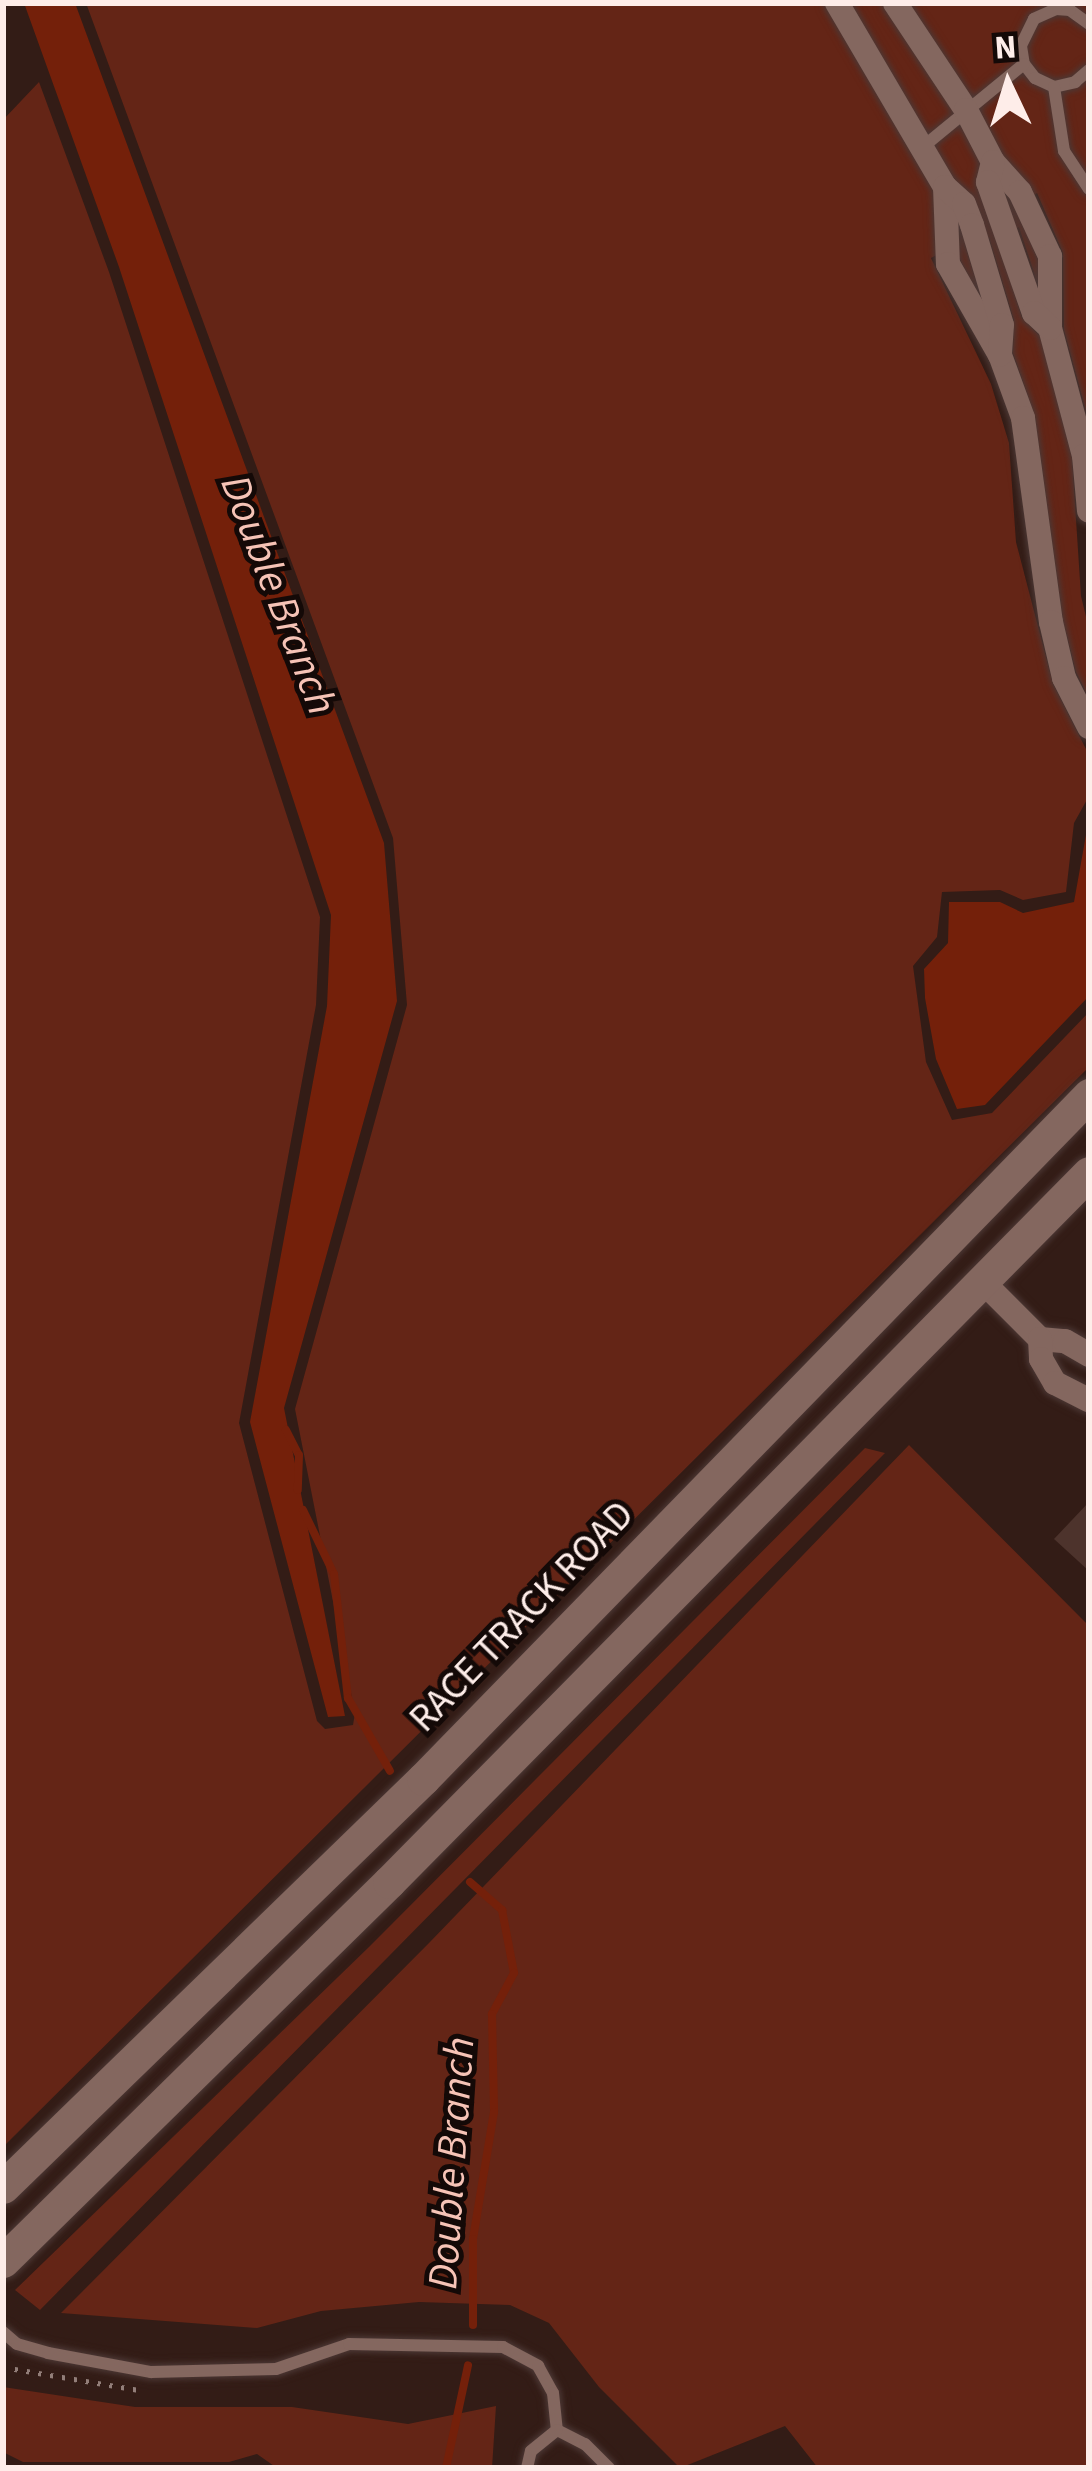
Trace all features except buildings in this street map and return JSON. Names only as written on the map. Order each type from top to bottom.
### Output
[{"type":"main road","name":"RACE TRACK ROAD","points":[[3,2187],[422,1779],[1089,1094]]},
{"type":"main road","points":[[3,2261],[454,1817],[1089,1173]]},
{"type":"main road","points":[[556,1643],[591,1678]]},
{"type":"street","points":[[837,3],[945,187],[949,264],[1000,355],[1023,418],[1051,622],[1064,677],[1089,727]]},
{"type":"street","points":[[896,3],[966,110],[993,162],[1020,192],[1050,256],[1050,328],[1084,456],[1089,511]]},
{"type":"street","points":[[982,1281],[1040,1339],[1065,1341],[1089,1355]]},
{"type":"street","points":[[1040,1339],[1041,1359],[1055,1383],[1089,1400]]},
{"type":"lane","points":[[1089,24],[1070,10],[1056,9],[1034,19],[1021,46],[1024,64],[1035,78],[1054,86],[1075,82],[1089,70]]},
{"type":"lane","points":[[925,146],[1024,64]]},
{"type":"lane","points":[[1054,86],[1064,151],[1089,188]]},
{"type":"lane","points":[[3,2332],[16,2344],[48,2353],[151,2372],[276,2369],[349,2344],[503,2347],[538,2366],[553,2393],[557,2430]]},
{"type":"lane","points":[[527,2468],[531,2451],[557,2430]]},
{"type":"lane","points":[[557,2430],[585,2444],[609,2468]]},
{"type":"shaded area","points":[[86,3],[1089,3],[1089,422],[1064,330],[1063,253],[1037,193],[1015,206],[1038,260],[1042,297],[1019,227],[996,236],[1022,318],[1040,336],[1072,458],[1081,596],[1089,629],[1089,698],[1076,672],[1063,620],[1035,416],[1013,353],[1014,320],[989,237],[965,245],[982,301],[953,246],[931,258],[991,384],[1009,443],[1016,542],[1053,684],[1089,755],[1089,796],[1074,823],[1066,892],[1023,900],[1000,890],[942,892],[937,937],[913,966],[926,1062],[952,1120],[992,1113],[1089,1012],[1089,1067],[3,2147],[3,120],[39,82],[109,272],[320,917],[316,1005],[239,1423],[317,1721],[325,1729],[353,1725],[355,1713],[295,1409],[407,1005],[393,838]]},
{"type":"shaded area","points":[[909,1445],[1089,1626],[1089,2468],[818,2468],[785,2426],[680,2468],[599,2387],[549,2323],[510,2305],[419,2302],[321,2311],[257,2328],[61,2313],[429,1943]]},
{"type":"shaded area","points":[[865,1448],[885,1453],[40,2310],[15,2290],[370,1946]]},
{"type":"shaded area","points":[[3,2387],[135,2407],[292,2407],[408,2424],[496,2406],[492,2468],[277,2468],[257,2454],[229,2462],[23,2462],[3,2452]]},
{"type":"water","points":[[24,3],[75,3],[384,843],[397,1001],[284,1408],[345,1716],[328,1717],[250,1422],[327,1006],[331,915],[119,267]]},
{"type":"water","points":[[1089,818],[1089,996],[985,1105],[957,1109],[936,1059],[925,998],[924,969],[948,943],[949,902],[1000,902],[1023,913],[1074,902]]},
{"type":"waterway","name":"Double Branch","points":[[286,1430],[299,1455],[298,1490]]},
{"type":"waterway","name":"Double Branch","points":[[303,1510],[334,1574],[348,1698],[390,1771]]},
{"type":"waterway","name":"Double Branch","points":[[470,1882],[502,1910],[514,1973],[492,2014],[494,2112],[473,2239],[473,2325]]},
{"type":"waterway","name":"Double Branch","points":[[446,2468],[468,2365]]}]
